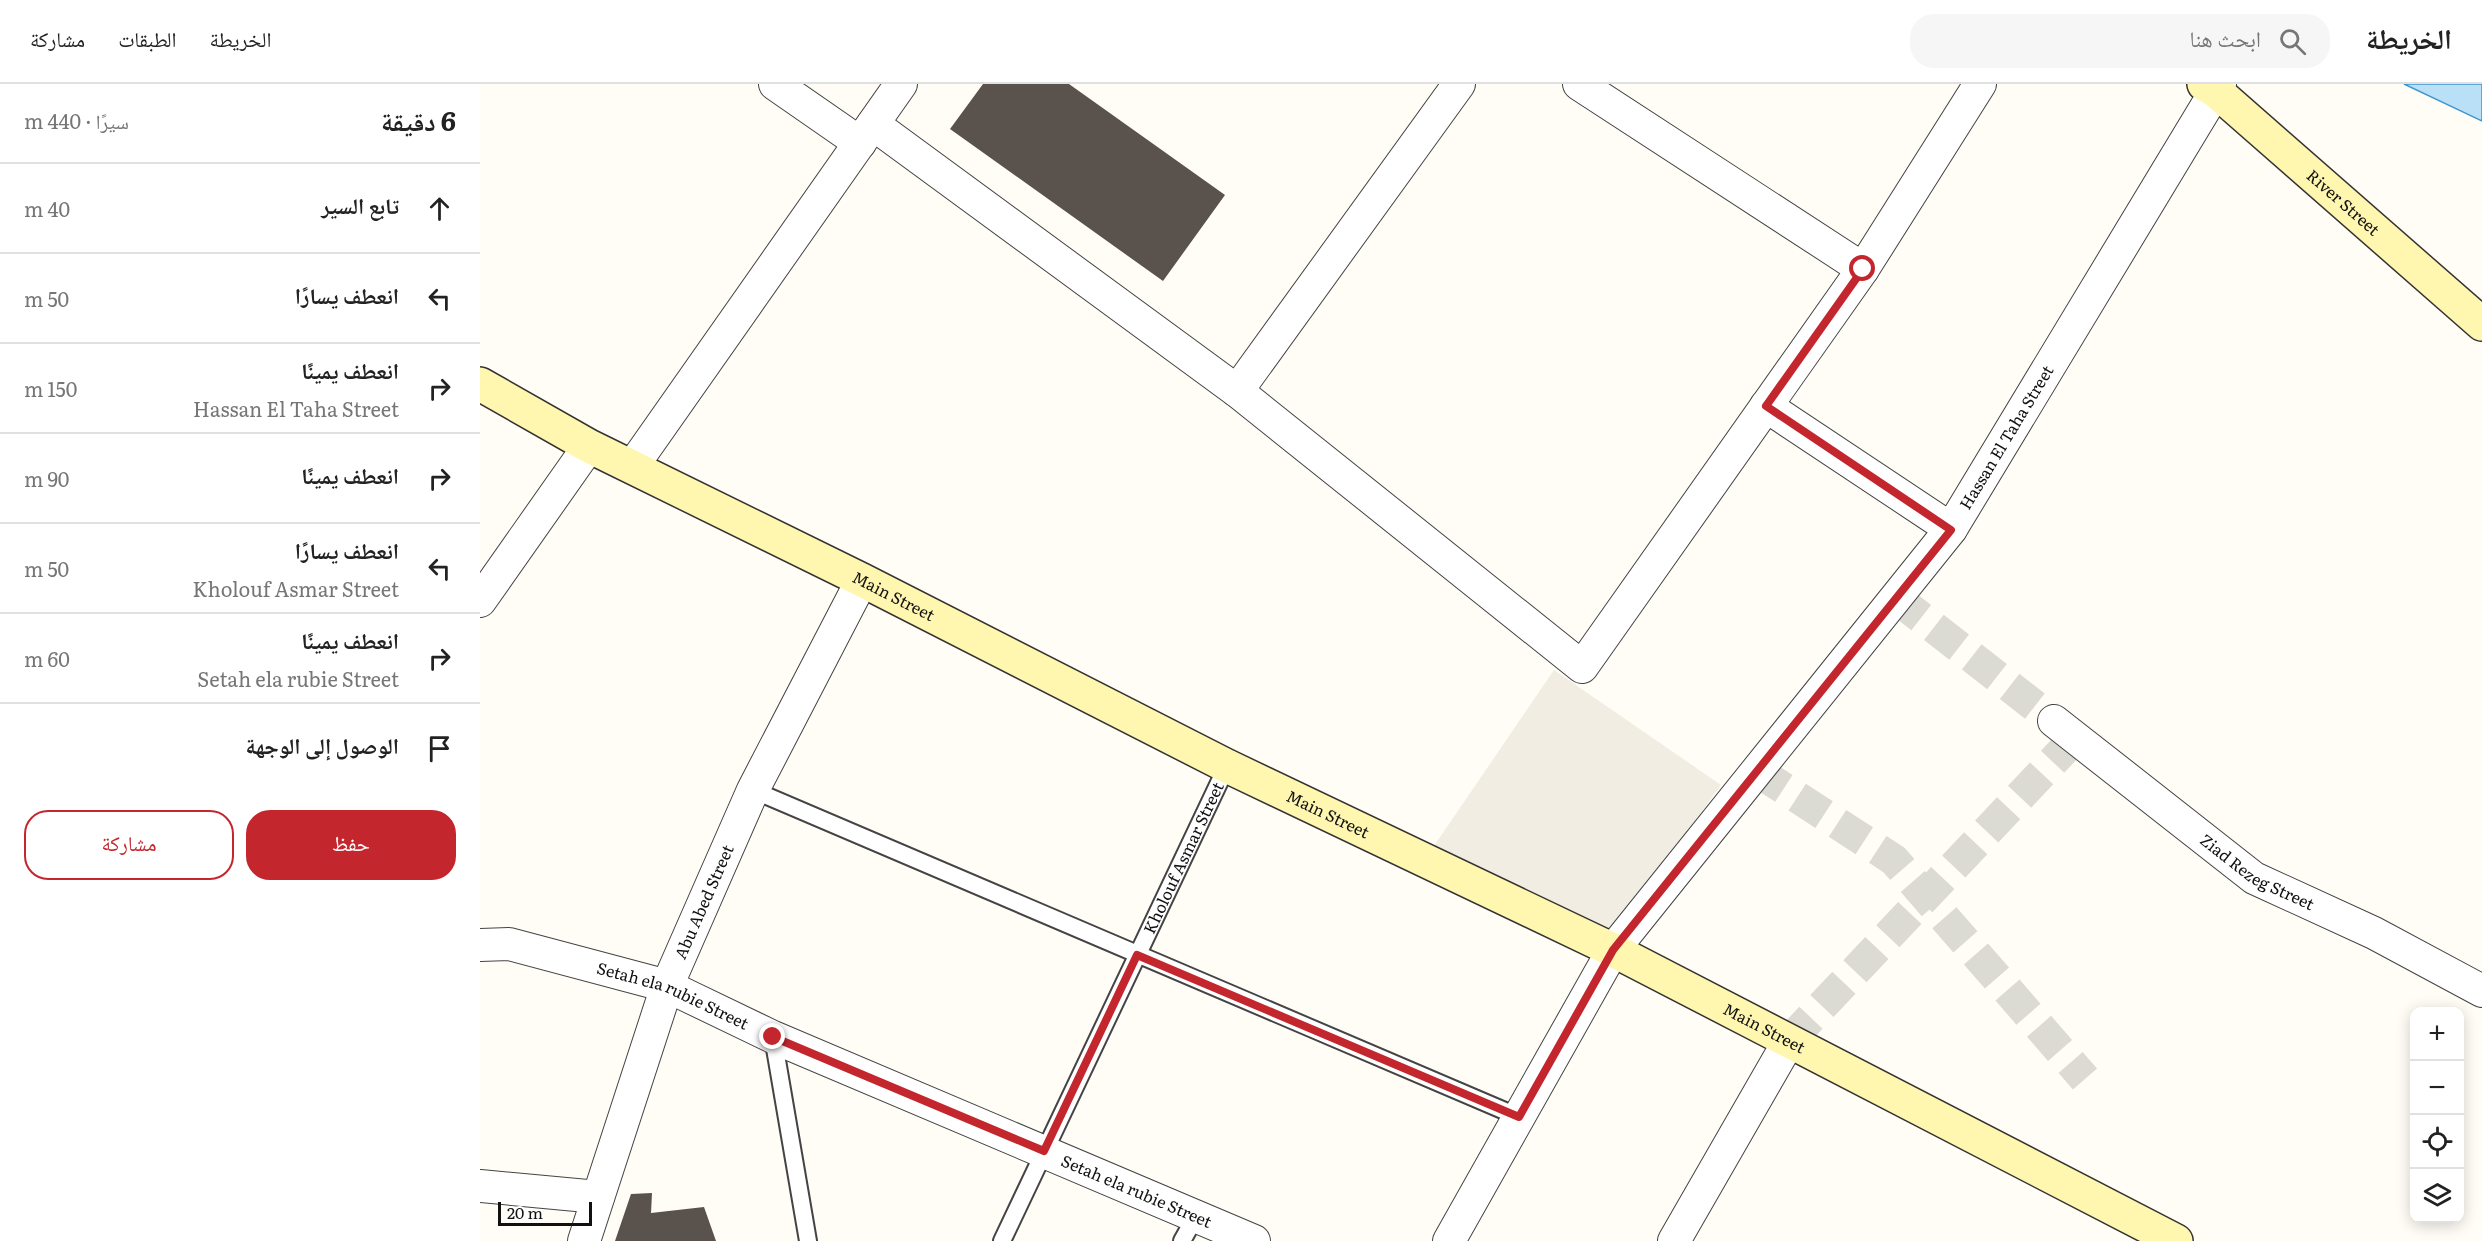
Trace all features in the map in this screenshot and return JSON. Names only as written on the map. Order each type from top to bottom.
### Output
[{"type":"main road","name":"River Street","points":[[2213,86],[2482,324]]},
{"type":"main road","name":"Main Street","points":[[480,384],[589,446],[862,580],[1227,766],[1613,950],[2176,1241]]},
{"type":"street","points":[[775,84],[866,134],[1237,391],[1582,667],[1863,269],[1980,84]]},
{"type":"street","points":[[632,467],[901,84]]},
{"type":"street","points":[[1237,391],[1459,84]]},
{"type":"street","points":[[1579,84],[1863,269]]},
{"type":"street","name":"Hassan El Taha Street","points":[[1449,1241],[1613,950],[1951,530],[2213,86]]},
{"type":"street","points":[[1766,406],[1951,530]]},
{"type":"street","points":[[480,601],[589,446]]},
{"type":"street","name":"Abu Abed Street","points":[[584,1241],[667,986],[753,790],[862,580]]},
{"type":"street","name":"Ziad Rezeg Street","points":[[2054,721],[2254,878],[2374,933],[2482,991]]},
{"type":"street","name":"Setah ela rubie Street","points":[[480,945],[509,944],[667,986],[773,1037],[1044,1151],[1189,1228],[1254,1241]]},
{"type":"street","points":[[1674,1241],[1789,1041]]},
{"type":"street","points":[[480,1186],[598,1197]]},
{"type":"lane","name":"Kholouf Asmar Street","points":[[1002,1241],[1227,766]]},
{"type":"lane","points":[[753,790],[1519,1117]]},
{"type":"lane","points":[[773,1037],[808,1241]]},
{"type":"shaded area","points":[[1554,670],[1721,785],[1627,914],[1602,936],[1434,846]]},
{"type":"water","points":[[2404,84],[2482,84],[2482,121]]},
{"type":"building","points":[[983,84],[1069,84],[1225,195],[1163,281],[950,129]]},
{"type":"building","points":[[652,1193],[651,1213],[704,1207],[716,1241],[615,1241],[631,1194]]},
{"type":"tunnel","points":[[1896,598],[2054,721]]},
{"type":"tunnel","points":[[1789,1041],[2075,738]]},
{"type":"tunnel","points":[[1757,771],[1894,860],[2085,1079]]},
{"type":"route","points":[[773,1037],[1044,1151],[1137,955],[1519,1117],[1613,950],[1951,530],[1766,406],[1863,269]]}]
